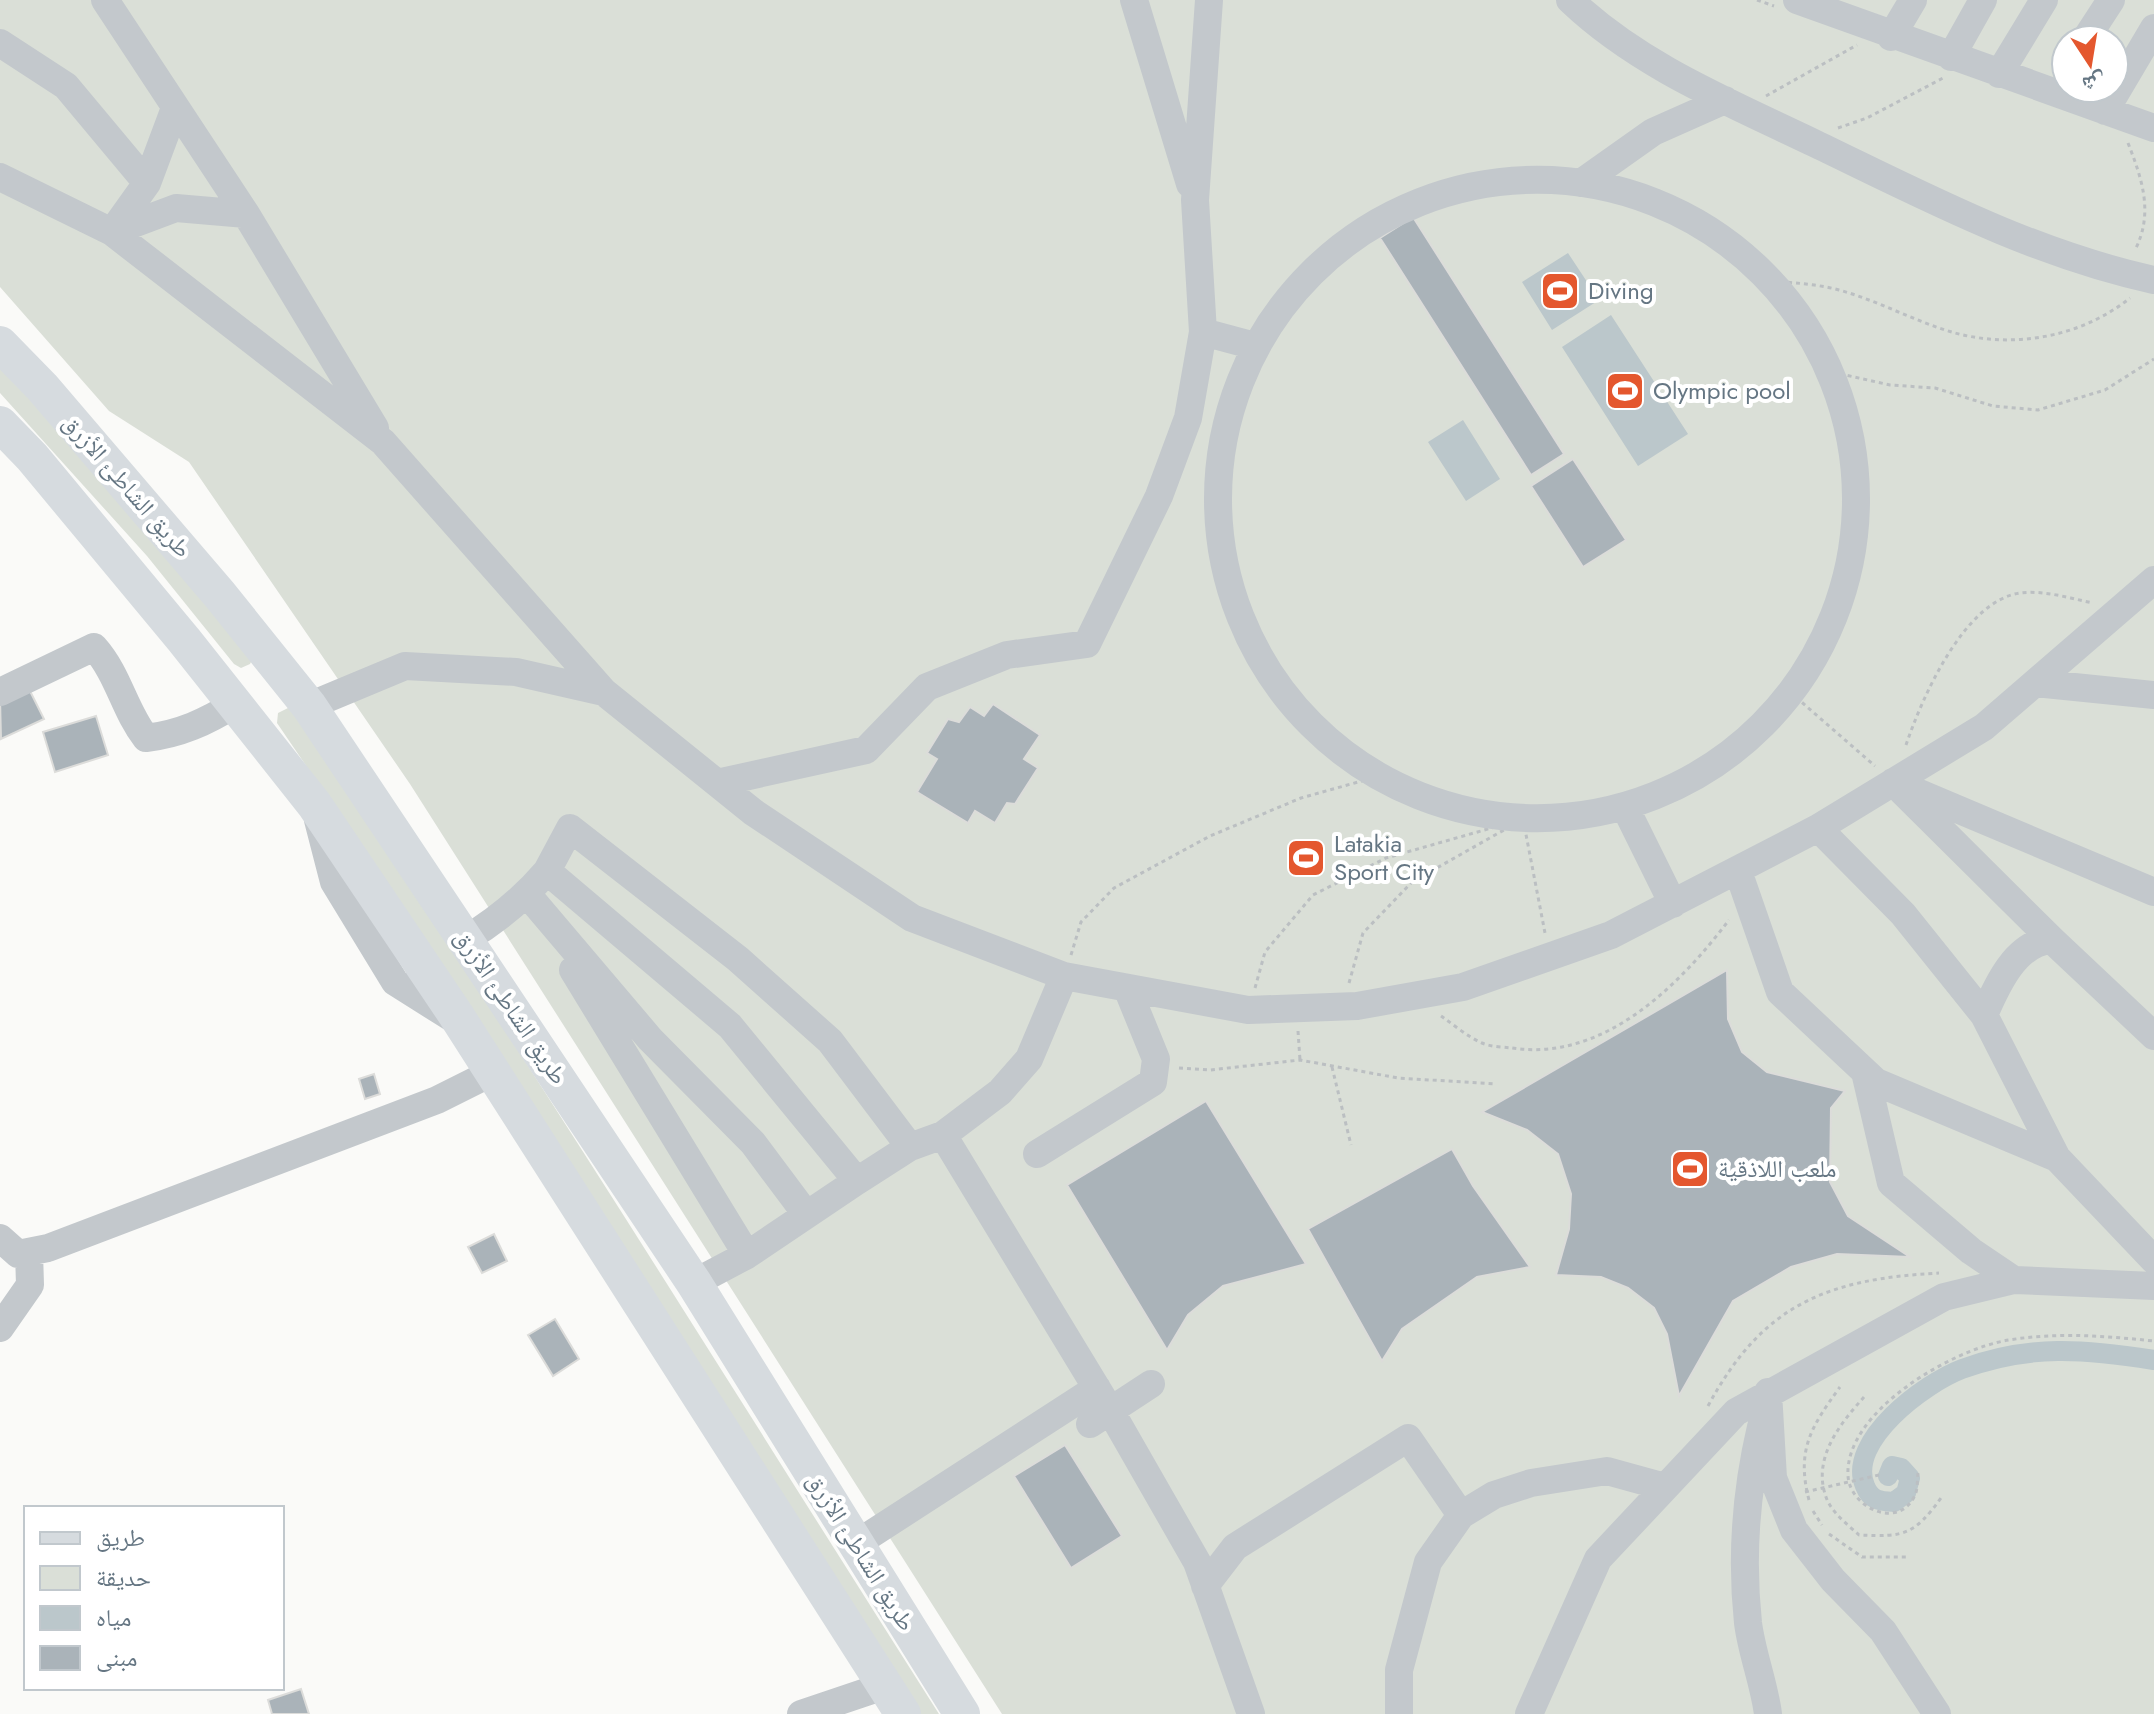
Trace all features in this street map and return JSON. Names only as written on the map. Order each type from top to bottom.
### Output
[{"type":"main road","name":"طريق الشاطئ الأزرق","points":[[0,344],[42,387],[210,583],[309,706],[694,1283],[962,1714]]},
{"type":"main road","name":"طريق الشاطئ الأزرق","points":[[0,424],[32,457],[314,804],[493,1072],[894,1700]]},
{"type":"street","points":[[105,0],[246,214],[383,442],[604,692],[753,812],[912,918],[1064,976],[1248,1010],[1343,1006],[1463,987],[1611,935],[1673,904],[1742,884],[1818,828],[1984,727],[2154,580]]},
{"type":"street","points":[[1134,0],[1195,200]]},
{"type":"street","points":[[717,783],[866,750],[927,687],[1007,655],[1087,644],[1159,496],[1183,431],[1203,332],[1195,200],[1209,0]]},
{"type":"street","points":[[1570,0],[1647,60],[1751,113],[2000,232],[2142,278]]},
{"type":"street","points":[[1797,0],[1846,9],[1880,38],[1948,67],[2050,80]]},
{"type":"street","points":[[1880,38],[1913,0]]},
{"type":"street","points":[[1948,67],[1983,0]]},
{"type":"street","points":[[1999,74],[2044,0]]},
{"type":"street","points":[[2095,24],[2111,0]]},
{"type":"street","points":[[2114,122],[2154,28]]},
{"type":"street","points":[[0,43],[66,86],[147,183]]},
{"type":"street","points":[[1581,183],[1653,132],[1725,100]]},
{"type":"street","points":[[2090,104],[2114,122],[2154,128]]},
{"type":"street","points":[[112,232],[147,183],[175,108]]},
{"type":"street","points":[[0,177],[112,232],[383,442]]},
{"type":"street","points":[[1504,181],[1581,183],[1652,201],[1717,234],[1772,281],[1806,324],[1832,372],[1855,459],[1854,550],[1827,636],[1777,711],[1708,769],[1625,807],[1575,817],[1523,819],[1447,807],[1376,777],[1299,715],[1245,633],[1218,539],[1221,440],[1234,392],[1255,346],[1300,284],[1359,233],[1428,199],[1504,181]]},
{"type":"street","points":[[112,232],[176,208],[246,214]]},
{"type":"street","points":[[1203,332],[1255,346]]},
{"type":"street","points":[[1183,431],[1221,440]]},
{"type":"street","points":[[0,692],[94,647],[111,666],[133,722],[146,738],[169,735],[204,723],[235,704]]},
{"type":"street","points":[[309,706],[405,666],[516,672],[604,692]]},
{"type":"street","points":[[2035,683],[2154,695]]},
{"type":"street","points":[[1893,782],[2154,892]]},
{"type":"street","points":[[1893,782],[2154,1036]]},
{"type":"street","points":[[1625,807],[1673,904]]},
{"type":"street","points":[[466,939],[497,920],[527,894],[547,871],[570,828],[738,959],[830,1041],[910,1147]]},
{"type":"street","points":[[1818,828],[1903,914],[1984,1015],[2057,1158],[2154,1260]]},
{"type":"street","points":[[547,871],[730,1026],[857,1181]]},
{"type":"street","points":[[1742,884],[1780,992],[1876,1082],[2057,1158]]},
{"type":"street","points":[[527,894],[650,1039],[753,1143],[806,1214]]},
{"type":"street","points":[[527,894],[747,1255]]},
{"type":"street","points":[[1984,1015],[1995,990],[2018,957],[2036,941],[2052,940]]},
{"type":"street","points":[[694,1283],[747,1255],[910,1147],[943,1135],[1000,1092],[1029,1059],[1064,976]]},
{"type":"street","points":[[1037,1154],[1153,1082],[1156,1059],[1127,988]]},
{"type":"street","points":[[0,1238],[18,1254],[48,1248],[423,1106],[493,1072]]},
{"type":"street","points":[[1865,1072],[1891,1183],[1971,1251],[2014,1280]]},
{"type":"street","points":[[943,1135],[1099,1408],[1197,1562],[1251,1714]]},
{"type":"street","points":[[0,1328],[30,1285],[29,1252]]},
{"type":"street","points":[[1529,1714],[1598,1559],[1736,1412],[1944,1297],[2014,1280],[2154,1286]]},
{"type":"street","points":[[856,1544],[1099,1408],[1151,1384]]},
{"type":"street","points":[[1768,1392],[1773,1478],[1794,1494],[1794,1530],[1833,1580],[1883,1631],[1933,1712]]},
{"type":"street","points":[[1768,1392],[1752,1465],[1744,1541],[1748,1626],[1770,1708]]},
{"type":"street","points":[[1205,1586],[1235,1547],[1408,1438],[1461,1515]]},
{"type":"street","points":[[1399,1714],[1399,1670],[1428,1562],[1461,1515],[1494,1495],[1531,1483],[1607,1471],[1665,1487]]},
{"type":"street","points":[[801,1714],[894,1700]]},
{"type":"path","points":[[1751,113],[1770,93],[1880,38]]},
{"type":"path","points":[[1817,145],[1834,130],[1867,118],[1948,67]]},
{"type":"path","points":[[1772,281],[1840,291],[1955,333],[1996,340],[2030,339],[2102,319],[2142,278],[2147,208],[2142,180],[2114,122]]},
{"type":"path","points":[[1832,372],[1890,385],[1935,388],[1993,406],[2038,410],[2105,390],[2154,359]]},
{"type":"path","points":[[1790,692],[1893,782],[1920,705],[1939,665],[1992,603],[2019,593],[2051,594],[2120,609]]},
{"type":"path","points":[[1064,976],[1081,922],[1114,888],[1210,836],[1301,798],[1376,777]]},
{"type":"path","points":[[1523,819],[1550,957]]},
{"type":"path","points":[[1343,1006],[1363,933],[1412,882],[1523,819]]},
{"type":"path","points":[[1248,1010],[1265,952],[1313,895],[1386,858],[1523,819]]},
{"type":"path","points":[[1411,997],[1483,1044],[1531,1051],[1577,1044],[1613,1028],[1661,995],[1702,955],[1742,884]]},
{"type":"path","points":[[1296,1008],[1300,1060]]},
{"type":"path","points":[[1156,1059],[1189,1071],[1300,1060],[1398,1078],[1496,1084]]},
{"type":"path","points":[[1331,1066],[1351,1145]]},
{"type":"path","points":[[1708,1406],[1723,1379],[1759,1331],[1795,1306],[1851,1282],[1952,1272]]},
{"type":"path","points":[[1918,1473],[1915,1496],[1906,1507],[1895,1512],[1877,1512],[1862,1505],[1851,1481],[1853,1445],[1864,1424],[1892,1399],[1941,1365],[2005,1340],[2069,1333],[2154,1341]]},
{"type":"path","points":[[1794,1494],[1811,1427],[1840,1387]]},
{"type":"path","points":[[1864,1397],[1836,1428],[1823,1462],[1826,1498],[1859,1535],[1898,1536],[1921,1526],[1941,1498]]},
{"type":"path","points":[[1794,1494],[1879,1475]]},
{"type":"path","points":[[1794,1494],[1811,1507],[1827,1533],[1862,1557],[1906,1557]]},
{"type":"green space","name":"Latakia Sport City","points":[[0,0],[2154,0],[2154,1714],[1002,1714],[410,784],[189,462],[109,411],[0,287]]},
{"type":"green space","points":[[0,368],[37,405],[253,658],[250,664],[241,668],[234,664],[147,556],[0,393]]},
{"type":"green space","points":[[288,708],[294,711],[459,959],[939,1714],[919,1714],[373,864],[277,723],[278,713]]},
{"type":"water","name":"Diving","points":[[1568,253],[1599,300],[1552,330],[1522,282]]},
{"type":"water","name":"Olympic pool","points":[[1611,315],[1688,434],[1638,466],[1562,347]]},
{"type":"water","points":[[1463,420],[1500,479],[1466,501],[1428,442]]},
{"type":"building","points":[[1413,217],[1564,454],[1531,475],[1380,238]]},
{"type":"building","points":[[1573,459],[1626,540],[1583,567],[1531,486]]},
{"type":"building","points":[[27,685],[44,719],[1,739],[0,698]]},
{"type":"building","points":[[993,704],[1040,735],[1024,759],[1038,768],[1015,804],[1007,803],[995,823],[975,811],[968,823],[917,792],[937,759],[927,753],[948,719],[959,722],[970,707],[984,716]]},
{"type":"building","points":[[96,716],[108,755],[55,772],[43,732]]},
{"type":"building","points":[[1727,970],[1728,1019],[1742,1052],[1767,1072],[1845,1091],[1831,1108],[1830,1182],[1848,1216],[1910,1257],[1837,1254],[1791,1267],[1733,1301],[1679,1396],[1667,1334],[1654,1308],[1628,1288],[1601,1277],[1556,1275],[1569,1229],[1571,1194],[1558,1154],[1527,1130],[1482,1112]]},
{"type":"building","points":[[374,1074],[380,1094],[365,1099],[359,1079]]},
{"type":"building","points":[[1206,1101],[1306,1264],[1223,1286],[1188,1315],[1167,1350],[1067,1185]]},
{"type":"building","points":[[1452,1149],[1473,1186],[1530,1267],[1477,1277],[1402,1329],[1382,1361],[1308,1229]]},
{"type":"building","points":[[494,1234],[507,1261],[482,1273],[468,1247]]},
{"type":"building","points":[[555,1319],[579,1359],[553,1376],[528,1335]]},
{"type":"building","points":[[1065,1445],[1122,1536],[1071,1568],[1014,1476]]},
{"type":"building","points":[[301,1689],[309,1714],[272,1714],[268,1700]]},
{"type":"waterway","points":[[1888,1476],[1892,1466],[1901,1468],[1910,1478],[1906,1493],[1894,1502],[1873,1497],[1865,1486],[1862,1469],[1867,1451],[1878,1433],[1910,1400],[1962,1369],[2034,1352],[2081,1351],[2154,1360]]},
{"type":"place","name":"Diving","points":[[1560,291]]},
{"type":"place","name":"Olympic pool","points":[[1625,391]]},
{"type":"place","name":"Latakia Sport City","points":[[1306,858]]},
{"type":"place","name":"ملعب اللاذقية","points":[[1690,1169]]}]
